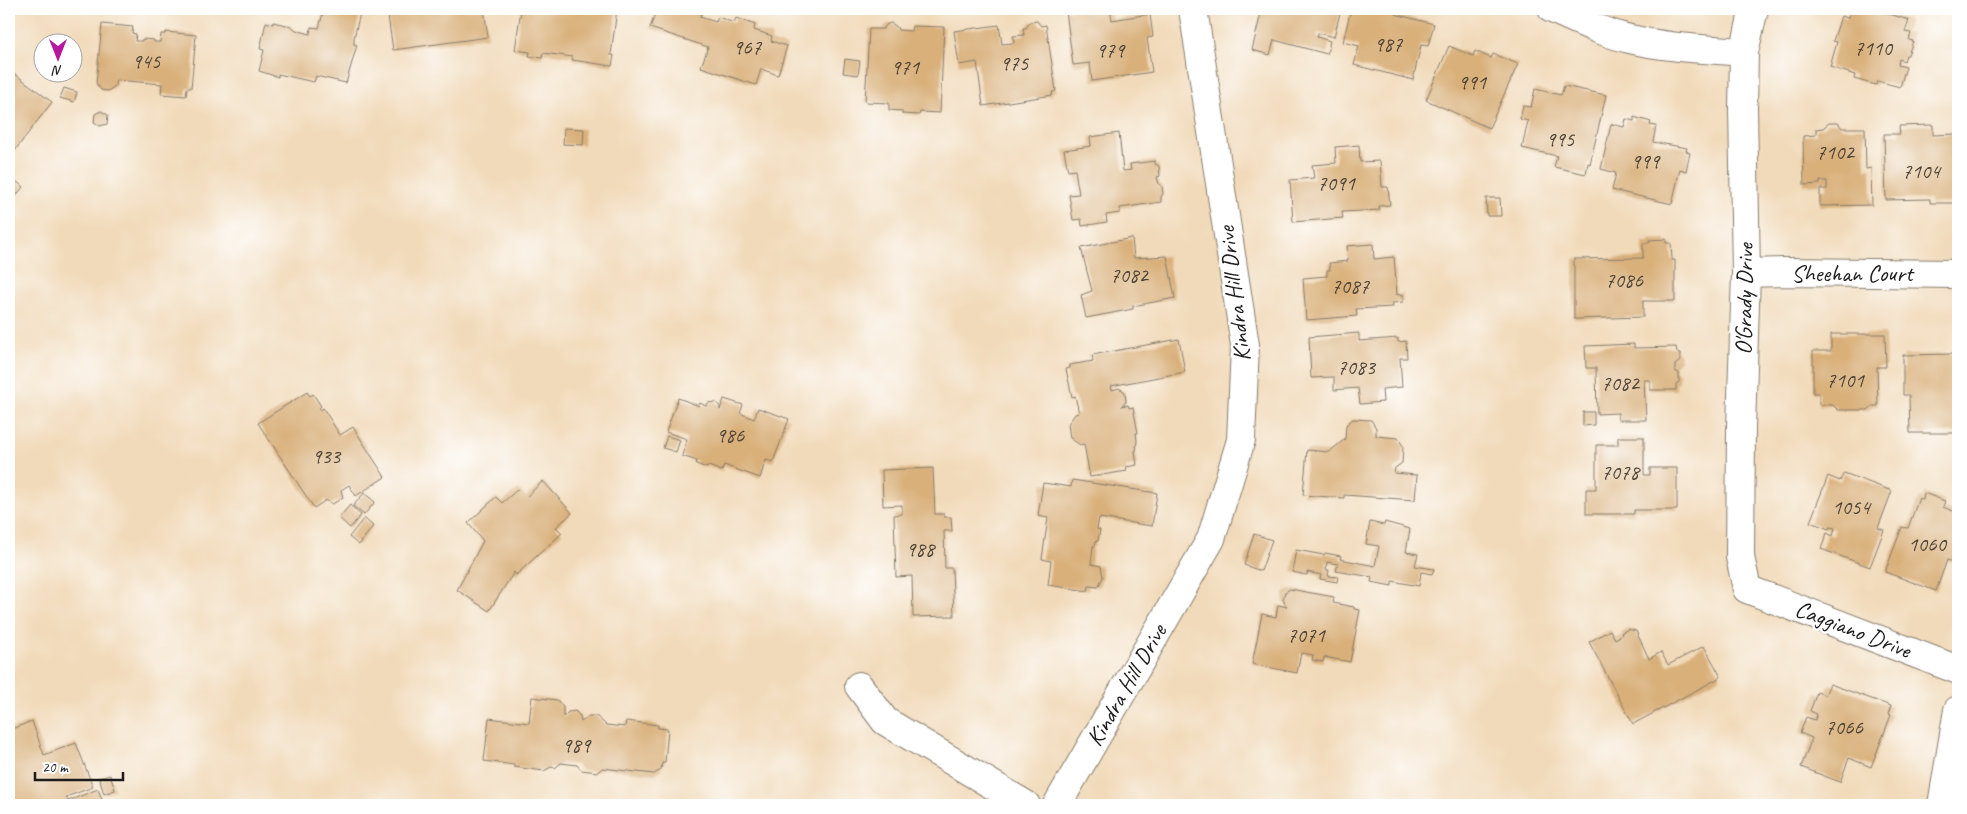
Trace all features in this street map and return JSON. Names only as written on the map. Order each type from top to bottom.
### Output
[{"type":"street","name":"Kindra Hill Drive","points":[[1057,805],[1211,539],[1241,440],[1245,345],[1193,9]]},
{"type":"street","points":[[1552,9],[1589,26],[1630,39],[1676,47],[1744,52]]},
{"type":"street","name":"O'Grady Drive","points":[[1748,589],[1740,557],[1740,428],[1746,273],[1743,108],[1744,52],[1754,9]]},
{"type":"street","name":"Sheehan Court","points":[[1746,273],[1958,274]]},
{"type":"street","name":"Caggiano Drive","points":[[1748,589],[1958,670]]},
{"type":"street","points":[[859,686],[885,721],[1026,805]]},
{"type":"street","points":[[1942,805],[1958,710]]},
{"type":"building","points":[[324,9],[361,9],[354,38],[354,44],[357,45],[346,83],[316,76],[314,82],[278,74],[278,77],[259,71],[264,50],[260,49],[266,22],[291,26],[296,30],[310,34],[311,27],[319,28]]},
{"type":"building","points":[[387,9],[484,9],[488,37],[393,50]]},
{"type":"building","points":[[521,9],[617,9],[611,55],[614,55],[612,66],[572,60],[573,57],[543,53],[542,58],[529,56],[530,52],[515,50]]},
{"type":"building","points":[[657,9],[693,9],[702,12],[700,17],[716,22],[718,17],[734,23],[736,18],[755,25],[754,30],[772,36],[771,41],[787,46],[778,75],[761,69],[756,85],[701,67],[708,47],[650,28]]},
{"type":"building","points":[[1110,9],[1112,20],[1150,14],[1153,37],[1147,38],[1152,72],[1092,81],[1090,63],[1073,65],[1066,11]]},
{"type":"building","points":[[1262,9],[1341,9],[1334,37],[1318,33],[1317,37],[1330,41],[1327,54],[1274,40],[1270,55],[1252,50]]},
{"type":"building","points":[[1351,9],[1396,9],[1395,14],[1434,24],[1428,46],[1421,45],[1413,80],[1354,65],[1359,46],[1343,42]]},
{"type":"building","points":[[1850,9],[1873,9],[1909,20],[1905,32],[1911,33],[1909,40],[1913,41],[1904,61],[1899,59],[1898,65],[1906,67],[1900,87],[1877,81],[1876,85],[1854,79],[1855,75],[1830,67],[1837,42],[1833,41],[1841,16],[1848,18]]},
{"type":"building","points":[[1037,21],[1041,26],[1046,25],[1056,91],[1052,92],[1053,95],[983,106],[977,62],[959,65],[954,31],[999,25],[1002,44],[1014,43],[1013,36],[1024,35],[1023,28],[1026,28],[1030,22]]},
{"type":"building","points":[[891,23],[898,30],[911,31],[912,26],[944,27],[940,113],[920,112],[919,115],[902,114],[902,111],[889,110],[889,103],[865,102],[869,29],[883,29],[887,24]]},
{"type":"building","points":[[102,24],[133,27],[132,33],[136,34],[135,41],[142,41],[142,39],[160,42],[161,34],[166,32],[196,35],[191,88],[187,88],[186,96],[161,94],[162,84],[116,80],[115,86],[108,91],[101,90],[96,83]]},
{"type":"building","points":[[1449,46],[1473,56],[1475,51],[1491,58],[1493,54],[1518,64],[1489,128],[1426,100]]},
{"type":"building","points":[[845,59],[860,61],[858,75],[843,73]]},
{"type":"building","points":[[11,71],[52,102],[13,153],[14,161],[9,168],[9,74]]},
{"type":"building","points":[[1564,86],[1606,95],[1586,174],[1554,167],[1557,156],[1522,148],[1528,121],[1520,119],[1523,106],[1531,107],[1535,89],[1561,95]]},
{"type":"building","points":[[64,88],[77,92],[74,102],[60,98]]},
{"type":"building","points":[[101,111],[108,115],[107,124],[100,126],[94,122],[95,114]]},
{"type":"building","points":[[1634,117],[1651,122],[1650,125],[1656,126],[1653,142],[1687,148],[1686,151],[1690,153],[1686,171],[1680,169],[1672,204],[1612,190],[1616,173],[1601,169],[1611,124],[1624,127],[1626,119],[1634,121]]},
{"type":"building","points":[[1829,123],[1838,123],[1842,128],[1865,128],[1866,169],[1871,168],[1872,205],[1820,206],[1820,189],[1827,189],[1827,181],[1820,181],[1820,184],[1804,185],[1803,136],[1816,135],[1816,129],[1823,128]]},
{"type":"building","points":[[1933,125],[1933,135],[1956,134],[1954,161],[1957,161],[1957,180],[1953,180],[1954,203],[1930,203],[1930,199],[1886,200],[1884,134],[1900,134],[1899,126]]},
{"type":"building","points":[[564,128],[584,129],[583,145],[563,144]]},
{"type":"building","points":[[1119,133],[1123,171],[1131,170],[1130,164],[1155,161],[1155,164],[1159,166],[1160,176],[1157,177],[1159,184],[1162,186],[1161,202],[1120,208],[1120,213],[1106,215],[1107,222],[1082,226],[1081,219],[1073,220],[1069,195],[1079,194],[1075,170],[1068,171],[1064,150],[1091,146],[1090,137]]},
{"type":"building","points":[[1359,145],[1360,162],[1380,161],[1382,187],[1388,187],[1390,205],[1379,206],[1380,210],[1342,212],[1343,218],[1293,222],[1290,180],[1314,178],[1312,165],[1336,163],[1335,147]]},
{"type":"building","points":[[9,175],[23,187],[15,197],[9,192]]},
{"type":"building","points":[[1486,198],[1500,198],[1501,216],[1487,216]]},
{"type":"building","points":[[1132,238],[1134,258],[1167,256],[1175,298],[1133,306],[1133,309],[1086,318],[1081,295],[1092,291],[1081,248]]},
{"type":"building","points":[[1666,239],[1666,243],[1671,243],[1672,260],[1675,260],[1675,301],[1643,301],[1643,317],[1574,319],[1574,259],[1643,258],[1643,243],[1649,243],[1649,240]]},
{"type":"building","points":[[1373,244],[1374,259],[1394,257],[1397,295],[1403,294],[1403,302],[1392,303],[1393,307],[1356,309],[1357,316],[1306,320],[1303,278],[1327,276],[1327,270],[1330,270],[1329,263],[1348,261],[1347,246]]},
{"type":"building","points":[[1359,333],[1359,341],[1398,338],[1398,342],[1406,341],[1407,358],[1400,358],[1402,387],[1382,389],[1383,402],[1360,404],[1358,388],[1334,390],[1334,377],[1311,378],[1309,337]]},
{"type":"building","points":[[1831,334],[1885,334],[1886,367],[1877,367],[1878,406],[1872,406],[1868,410],[1838,410],[1833,405],[1819,405],[1819,393],[1813,393],[1813,351],[1831,351]]},
{"type":"building","points":[[1179,339],[1185,372],[1111,386],[1112,390],[1119,388],[1125,392],[1126,402],[1121,406],[1128,405],[1129,408],[1133,407],[1138,433],[1136,433],[1135,451],[1137,465],[1126,467],[1127,471],[1090,477],[1084,444],[1080,445],[1070,438],[1068,424],[1075,414],[1079,413],[1075,396],[1072,397],[1066,369],[1070,368],[1070,365],[1093,361],[1092,355]]},
{"type":"building","points":[[1634,344],[1634,348],[1676,347],[1677,352],[1680,353],[1680,361],[1675,365],[1675,371],[1679,373],[1679,382],[1676,384],[1676,390],[1650,390],[1650,380],[1644,380],[1646,420],[1618,420],[1618,413],[1597,414],[1596,368],[1586,368],[1585,346]]},
{"type":"building","points":[[1954,354],[1955,376],[1958,376],[1958,433],[1910,433],[1909,395],[1903,395],[1903,355]]},
{"type":"building","points":[[307,392],[310,396],[313,394],[321,406],[320,410],[323,408],[340,435],[353,427],[385,477],[356,496],[349,485],[341,490],[343,498],[332,504],[326,500],[314,508],[258,423]]},
{"type":"building","points":[[678,398],[699,406],[700,403],[706,406],[708,403],[715,402],[720,406],[720,410],[724,399],[743,405],[740,413],[754,419],[758,408],[789,419],[773,462],[766,460],[760,478],[724,465],[722,471],[708,466],[707,468],[696,464],[697,461],[682,456],[687,439],[666,432]]},
{"type":"building","points":[[1583,412],[1594,412],[1594,425],[1583,426]]},
{"type":"building","points":[[1353,419],[1371,420],[1376,428],[1376,436],[1398,438],[1403,446],[1402,463],[1395,468],[1394,473],[1417,475],[1415,500],[1344,495],[1344,498],[1303,495],[1307,450],[1329,452],[1345,439],[1346,425]]},
{"type":"building","points":[[667,436],[680,440],[676,452],[663,448]]},
{"type":"building","points":[[1618,437],[1644,437],[1644,475],[1650,475],[1650,468],[1677,468],[1677,510],[1634,510],[1634,514],[1586,514],[1586,489],[1596,489],[1596,445],[1618,445]]},
{"type":"building","points":[[933,468],[935,514],[944,514],[944,517],[951,517],[952,531],[944,531],[945,568],[952,568],[954,616],[913,617],[912,576],[896,577],[894,515],[902,514],[902,505],[883,506],[882,470]]},
{"type":"building","points":[[1844,473],[1892,491],[1878,528],[1884,530],[1870,567],[1821,549],[1827,533],[1833,536],[1835,528],[1830,527],[1829,529],[1810,522],[1828,476],[1840,481]]},
{"type":"building","points":[[1072,480],[1157,493],[1152,526],[1099,518],[1097,529],[1100,530],[1098,541],[1093,546],[1091,564],[1101,566],[1103,577],[1098,587],[1089,586],[1088,591],[1048,585],[1051,561],[1042,559],[1048,518],[1038,516],[1043,483],[1071,487]]},
{"type":"building","points":[[543,481],[572,513],[556,527],[562,533],[516,575],[514,572],[489,611],[457,590],[483,541],[468,523],[496,497],[502,503],[518,489],[526,497]]},
{"type":"building","points":[[364,493],[375,502],[364,515],[353,506]]},
{"type":"building","points":[[1924,493],[1945,501],[1943,507],[1958,513],[1958,564],[1947,560],[1936,591],[1885,572],[1902,527],[1908,528],[1919,498],[1923,499]]},
{"type":"building","points":[[350,505],[361,515],[350,528],[339,518]]},
{"type":"building","points":[[364,518],[373,526],[359,545],[349,537]]},
{"type":"building","points":[[1370,522],[1384,525],[1385,522],[1410,529],[1406,552],[1418,554],[1415,566],[1434,569],[1432,574],[1421,572],[1419,586],[1392,581],[1392,586],[1371,582],[1372,577],[1336,571],[1338,564],[1327,562],[1326,570],[1329,570],[1328,576],[1338,577],[1337,582],[1320,579],[1321,575],[1307,572],[1307,575],[1292,572],[1296,550],[1341,556],[1340,559],[1375,566],[1379,546],[1366,544]]},
{"type":"building","points":[[1254,534],[1272,540],[1261,571],[1244,565]]},
{"type":"building","points":[[1290,589],[1334,597],[1333,603],[1360,610],[1350,662],[1324,657],[1323,662],[1312,660],[1313,655],[1301,653],[1297,673],[1252,664],[1262,614],[1276,617],[1278,605],[1287,607],[1283,600],[1285,592]]},
{"type":"building","points":[[1628,629],[1636,631],[1649,659],[1661,652],[1668,665],[1704,646],[1721,677],[1633,724],[1589,642],[1610,630],[1615,639]]},
{"type":"building","points":[[1830,684],[1891,706],[1888,714],[1891,715],[1871,767],[1849,758],[1840,782],[1801,767],[1812,738],[1800,733],[1806,717],[1815,720],[1817,714],[1810,711],[1817,692],[1825,695]]},
{"type":"building","points":[[532,697],[557,700],[563,707],[563,717],[568,712],[575,711],[580,716],[581,722],[589,716],[596,716],[606,725],[625,727],[626,721],[658,725],[658,728],[668,729],[665,763],[662,763],[661,770],[654,774],[602,768],[598,772],[581,770],[577,765],[561,763],[555,768],[551,767],[544,771],[484,761],[489,718],[529,723]]},
{"type":"building","points":[[32,721],[44,755],[76,743],[93,787],[66,797],[68,801],[98,789],[104,805],[9,805],[9,730]]},
{"type":"building","points":[[110,775],[115,790],[104,794],[99,778]]}]
